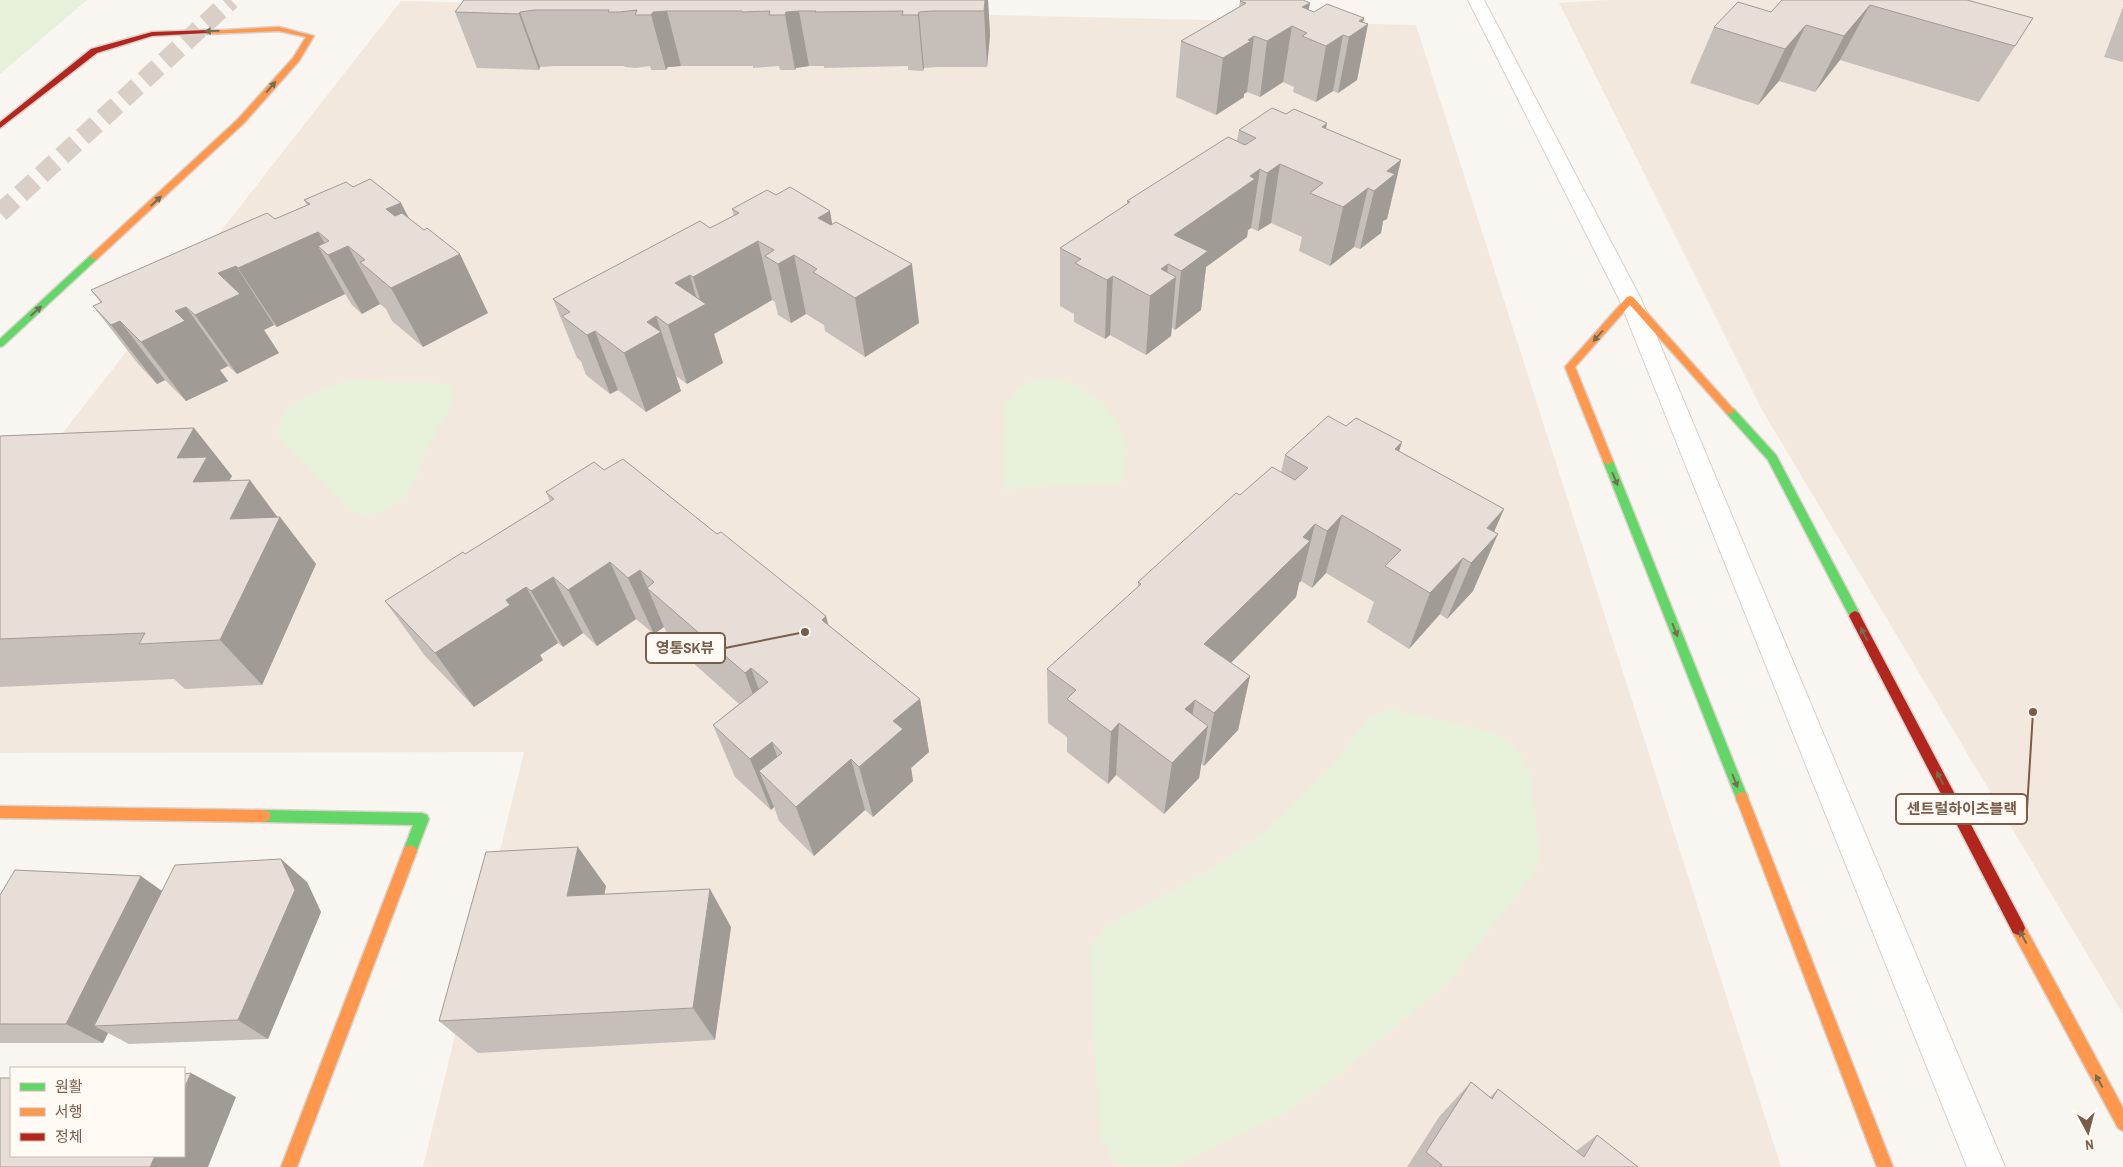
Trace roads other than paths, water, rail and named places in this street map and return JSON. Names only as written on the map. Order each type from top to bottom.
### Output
[{"type":"main road","points":[[0,126],[94,50],[152,34],[279,29],[310,36],[296,59],[241,122],[0,344]]},
{"type":"main road","points":[[1885,1167],[1717,735],[1570,367],[1630,299],[1772,458],[2077,1040],[2123,1123]]},
{"type":"main road","points":[[0,812],[422,819],[289,1167]]},
{"type":"street","points":[[1476,0],[1630,299],[1986,1167]]},
{"type":"tunnel","points":[[0,213],[231,0]]},
{"type":"place","name":"영통SK뷰","points":[[805,632]]},
{"type":"place","name":"센트럴하이츠블랙","points":[[2033,712]]}]
